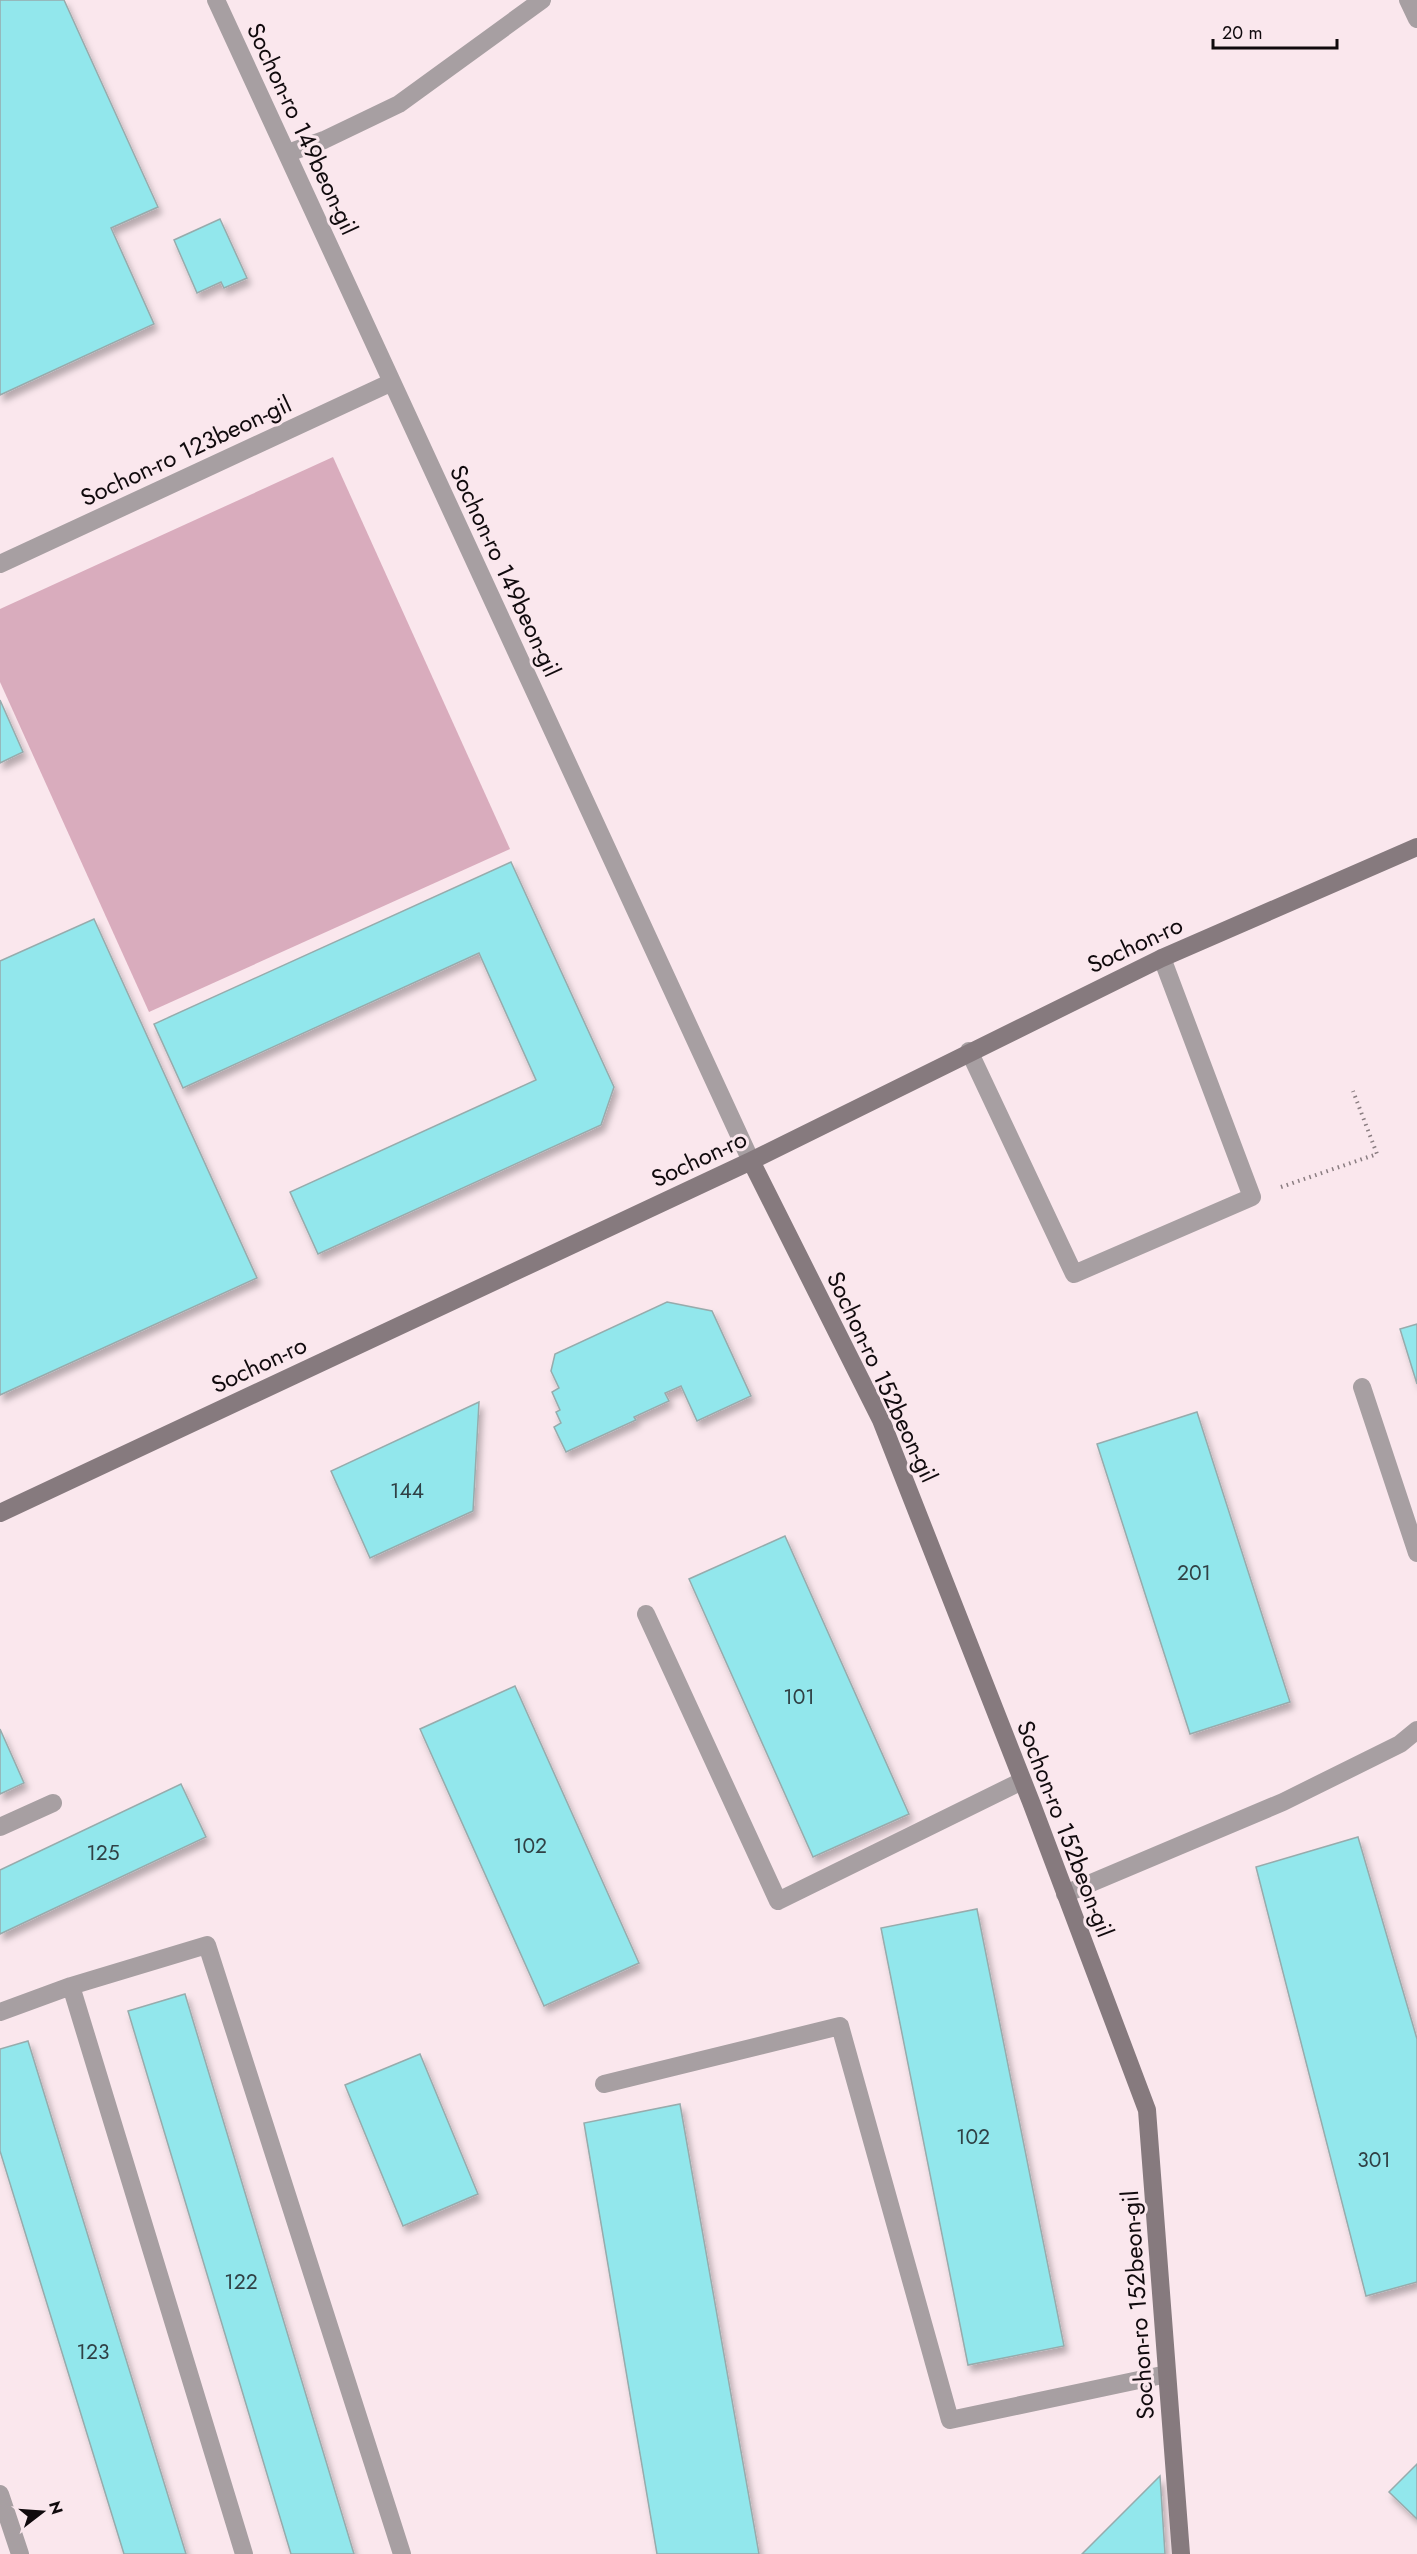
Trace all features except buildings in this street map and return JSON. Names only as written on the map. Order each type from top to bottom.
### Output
[{"type":"street","name":"Sochon-ro 149beon-gil","points":[[216,0],[751,1161]]},
{"type":"street","points":[[288,153],[324,140],[399,104],[542,0]]},
{"type":"street","points":[[1408,0],[1417,19]]},
{"type":"street","name":"Sochon-ro 123beon-gil","points":[[0,564],[392,382]]},
{"type":"street","name":"Sochon-ro","points":[[0,1513],[751,1161],[969,1051],[1162,958],[1417,847]]},
{"type":"street","points":[[969,1051],[1074,1274],[1252,1197],[1162,958]]},
{"type":"street","name":"Sochon-ro 152beon-gil","points":[[751,1161],[881,1420],[1147,2110],[1181,2554]]},
{"type":"street","points":[[1362,1387],[1417,1553]]},
{"type":"street","points":[[646,1614],[778,1902],[1022,1781]]},
{"type":"street","points":[[1065,1894],[1283,1802],[1400,1744],[1417,1730]]},
{"type":"street","points":[[0,1827],[53,1803]]},
{"type":"street","points":[[0,2012],[70,1986],[207,1945],[402,2554]]},
{"type":"street","points":[[70,1986],[244,2554]]},
{"type":"street","points":[[604,2084],[840,2026],[950,2420],[1167,2374]]},
{"type":"street","points":[[0,2494],[20,2554]]},
{"type":"path","points":[[1252,1197],[1377,1154],[1353,1092]]},
{"type":"shaded area","points":[[333,457],[510,849],[149,1012],[0,682],[0,609]]}]
